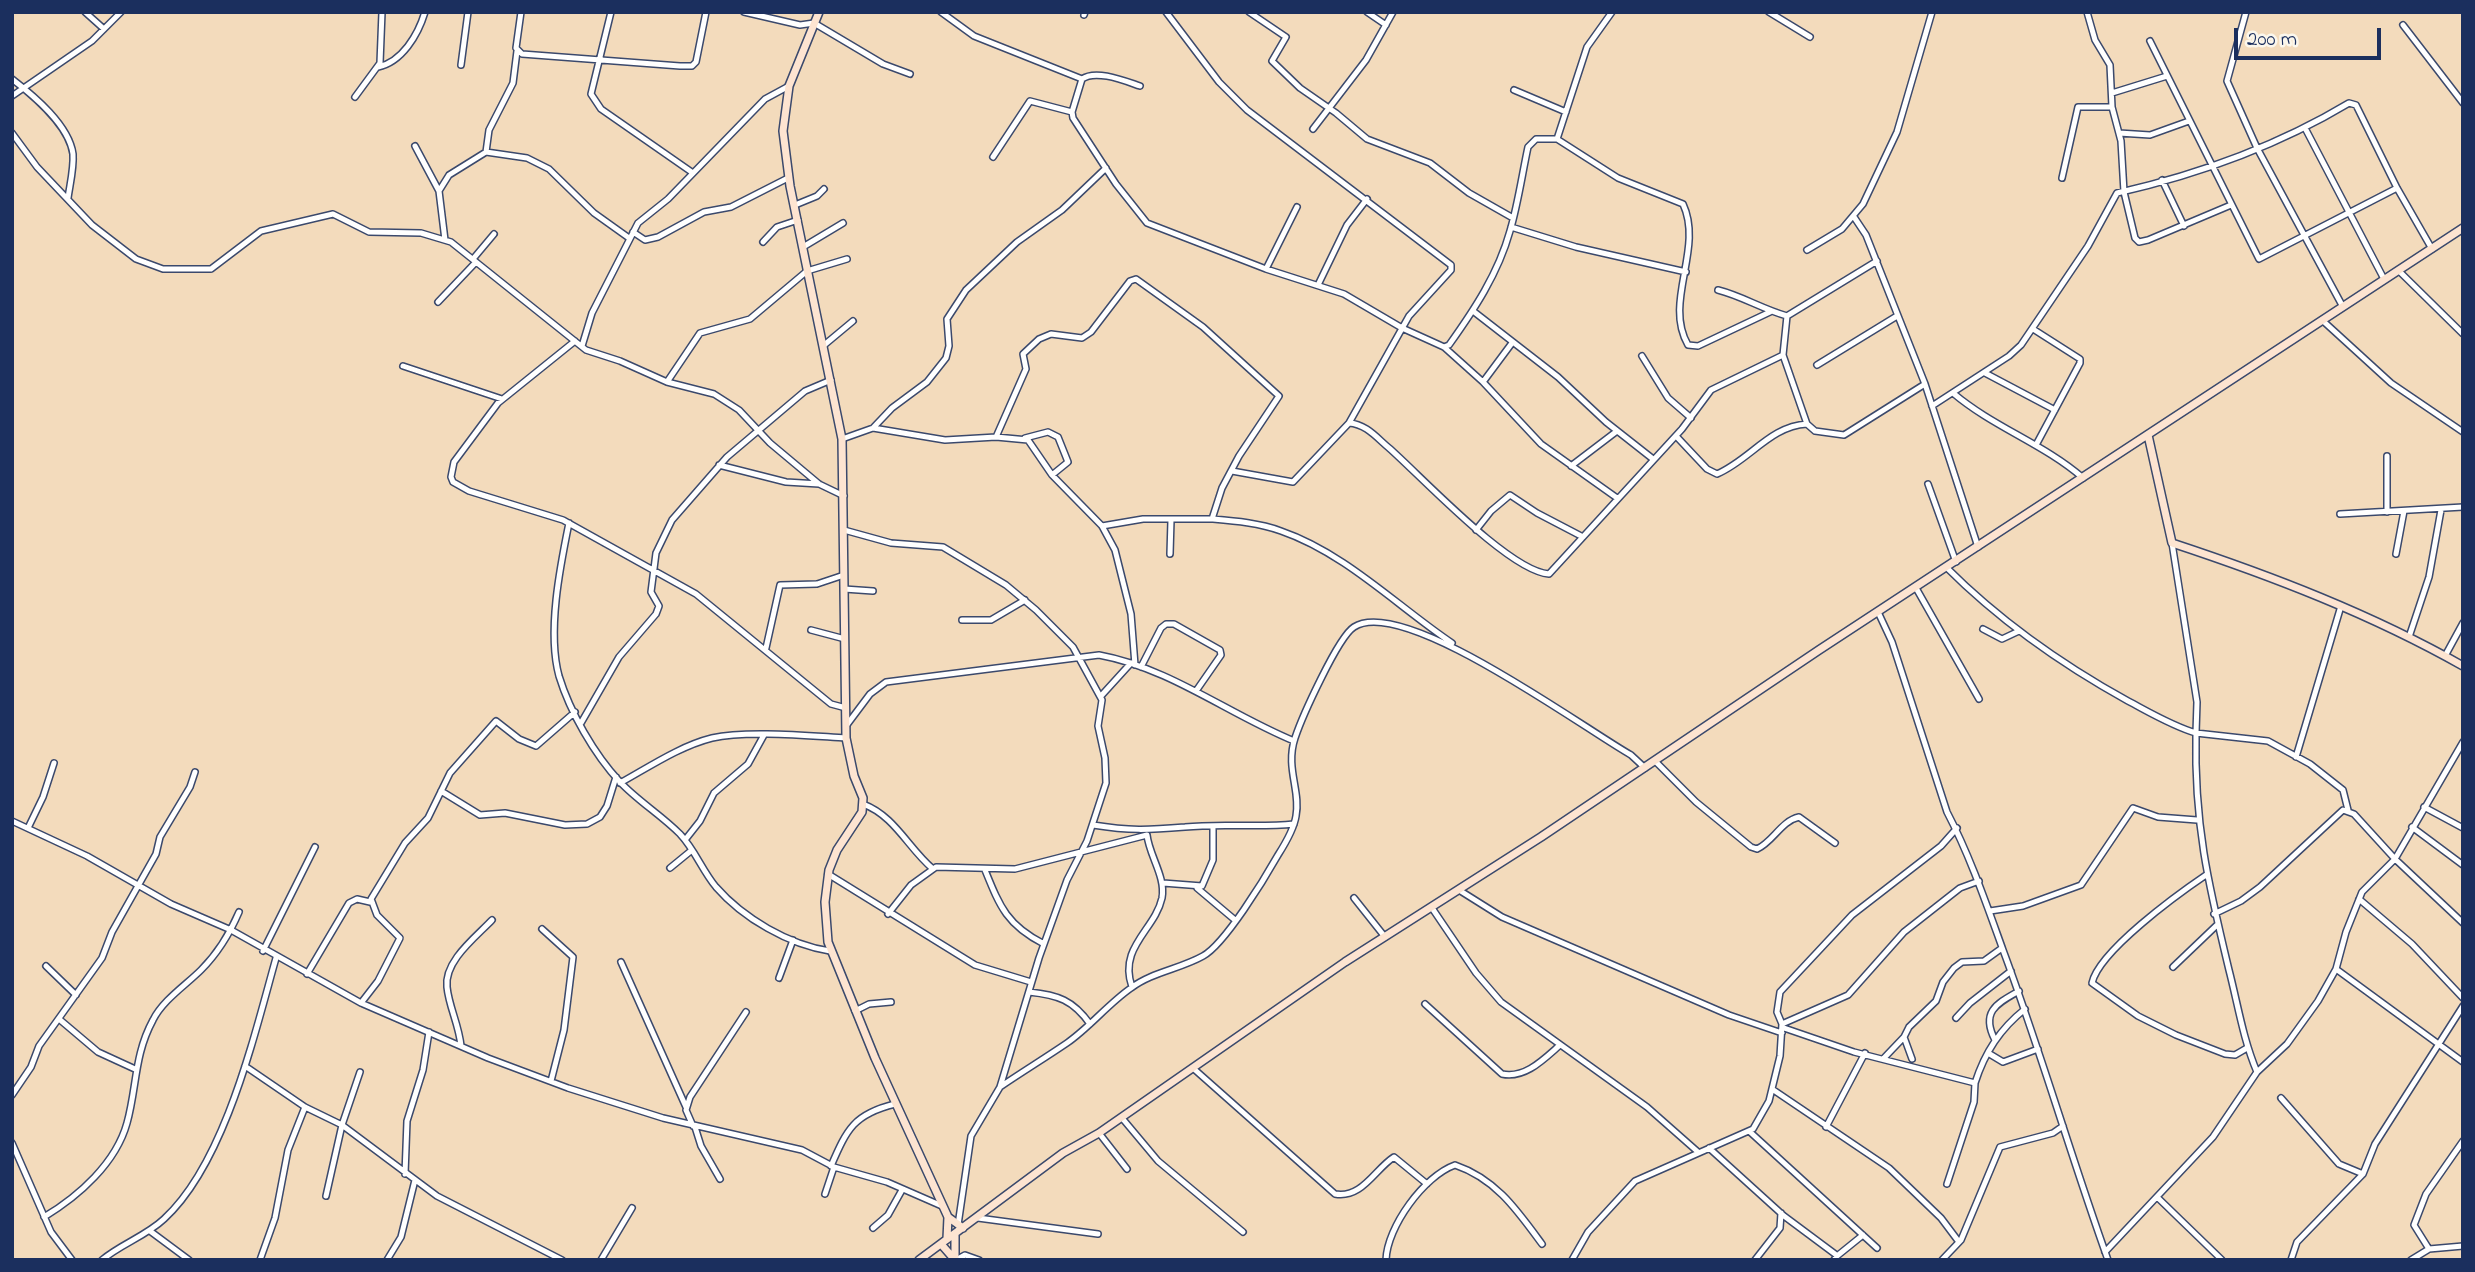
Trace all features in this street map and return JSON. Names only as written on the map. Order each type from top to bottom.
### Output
[{"type":"main road","points":[[819,12],[789,86],[783,119],[788,178],[842,439],[846,738],[848,757],[863,804],[859,818],[837,850],[828,874],[825,925],[830,951],[855,1011],[947,1217],[948,1239],[955,1260]]},
{"type":"main road","points":[[919,1260],[961,1226],[978,1218],[1063,1153],[1100,1133],[1385,937],[2463,228]]},
{"type":"main road","points":[[2148,435],[2172,543],[2271,576],[2409,637],[2463,666]]},
{"type":"main road","points":[[947,1217],[961,1226]]},
{"type":"main road","points":[[948,1239],[955,1260]]},
{"type":"street","points":[[85,12],[104,29]]},
{"type":"street","points":[[12,96],[92,41],[121,12]]},
{"type":"street","points":[[355,97],[378,66],[382,53],[382,12]]},
{"type":"street","points":[[378,66],[395,61],[416,32],[425,12]]},
{"type":"street","points":[[461,65],[468,12]]},
{"type":"street","points":[[486,152],[489,130],[513,83],[521,12]]},
{"type":"street","points":[[611,12],[591,94],[601,109],[693,173]]},
{"type":"street","points":[[517,51],[556,58],[692,66],[698,57],[706,12]]},
{"type":"street","points":[[744,12],[800,25],[814,23],[883,64],[910,74]]},
{"type":"street","points":[[941,12],[974,36],[1082,79]]},
{"type":"street","points":[[1166,12],[1219,82],[1247,110],[1367,198],[1451,265],[1451,270],[1420,303],[1402,328],[1349,423],[1293,482],[1232,471]]},
{"type":"street","points":[[1248,12],[1286,37],[1272,61],[1300,88],[1330,108],[1367,139],[1430,163],[1469,194],[1513,218]]},
{"type":"street","points":[[1367,12],[1386,25]]},
{"type":"street","points":[[1313,129],[1366,60],[1393,12]]},
{"type":"street","points":[[1557,139],[1587,47],[1612,12]]},
{"type":"street","points":[[1769,12],[1810,37]]},
{"type":"street","points":[[1807,250],[1854,217],[1893,143],[1932,12]]},
{"type":"street","points":[[2087,12],[2095,40],[2110,65],[2112,107],[2119,133],[2123,192],[2131,228],[2139,242],[2185,226],[2231,205]]},
{"type":"street","points":[[2246,12],[2227,80],[2257,148],[2343,307]]},
{"type":"street","points":[[800,25],[806,30],[807,37]]},
{"type":"street","points":[[2403,25],[2463,103]]},
{"type":"street","points":[[2150,41],[2259,259],[2397,188]]},
{"type":"street","points":[[1140,86],[1088,75],[1082,79],[1072,111],[1081,134],[1147,223],[1266,269],[1344,294],[1402,328],[1444,348],[1483,382],[1531,435],[1617,498]]},
{"type":"street","points":[[2112,93],[2167,76]]},
{"type":"street","points":[[12,79],[24,88],[70,141],[73,158],[68,198]]},
{"type":"street","points":[[582,346],[592,313],[638,223],[693,173],[765,99],[789,86]]},
{"type":"street","points":[[1514,90],[1566,112]]},
{"type":"street","points":[[993,157],[1030,101],[1072,111]]},
{"type":"street","points":[[1931,406],[2009,356],[2033,329],[2094,236],[2112,199],[2123,192],[2212,165],[2257,148],[2305,128],[2349,103],[2356,105],[2397,188],[2432,249]]},
{"type":"street","points":[[2062,178],[2078,107],[2112,107]]},
{"type":"street","points":[[2119,133],[2151,135],[2189,121]]},
{"type":"street","points":[[2305,128],[2384,279]]},
{"type":"street","points":[[12,133],[37,167],[92,225],[136,259],[173,271],[211,270],[261,231],[333,214],[369,232],[421,233],[445,240],[582,346],[667,382],[713,394],[739,410],[819,484],[844,496]]},
{"type":"street","points":[[1444,348],[1473,311],[1493,277],[1511,227],[1528,147],[1536,139],[1557,139],[1599,168],[1683,204],[1688,227],[1686,272],[1678,320],[1680,332],[1693,348],[1770,312]]},
{"type":"street","points":[[415,146],[439,191],[445,240]]},
{"type":"street","points":[[439,191],[449,175],[486,152],[527,158],[550,169],[594,213],[631,235],[645,240],[658,237],[704,212],[731,207],[788,178]]},
{"type":"street","points":[[842,439],[873,428],[892,408],[927,382],[946,358],[949,346],[947,319],[965,290],[1017,242],[1062,210],[1105,168]]},
{"type":"street","points":[[2162,180],[2185,226]]},
{"type":"street","points":[[794,205],[817,197],[824,189]]},
{"type":"street","points":[[1318,285],[1347,225],[1367,198]]},
{"type":"street","points":[[1266,269],[1297,207]]},
{"type":"street","points":[[1854,217],[1877,261],[1925,384],[1979,547]]},
{"type":"street","points":[[763,242],[777,227],[798,220]]},
{"type":"street","points":[[803,247],[843,223]]},
{"type":"street","points":[[1511,227],[1576,247],[1686,272]]},
{"type":"street","points":[[438,302],[475,261],[494,233]]},
{"type":"street","points":[[667,382],[700,333],[750,319],[807,271],[847,259]]},
{"type":"street","points":[[1718,290],[1744,296],[1770,312],[1787,316],[1877,261]]},
{"type":"street","points":[[2399,271],[2463,334]]},
{"type":"street","points":[[996,436],[1026,369],[1023,354],[1029,347],[1051,334],[1082,338],[1091,332],[1130,281],[1136,279],[1203,327],[1279,396],[1232,471],[1212,519]]},
{"type":"street","points":[[1473,311],[1558,377],[1617,431],[1653,459]]},
{"type":"street","points":[[1787,316],[1783,355],[1807,424],[1815,431],[1843,435],[1925,384]]},
{"type":"street","points":[[1817,365],[1897,316]]},
{"type":"street","points":[[823,346],[853,320]]},
{"type":"street","points":[[2322,320],[2391,383],[2463,432]]},
{"type":"street","points":[[2033,329],[2080,359],[2036,445]]},
{"type":"street","points":[[575,341],[502,399],[454,462],[453,482],[468,491],[569,523],[696,594],[766,648],[831,704],[846,708]]},
{"type":"street","points":[[1483,382],[1512,343]]},
{"type":"street","points":[[1349,423],[1362,426],[1373,433],[1476,530],[1545,574],[1554,569],[1676,436],[1706,396],[1718,386],[1783,355]]},
{"type":"street","points":[[1642,356],[1668,398],[1690,418]]},
{"type":"street","points":[[403,366],[457,387],[502,399]]},
{"type":"street","points":[[1985,373],[2055,410]]},
{"type":"street","points":[[581,723],[619,657],[656,614],[659,606],[651,592],[663,535],[719,465],[805,391],[831,380]]},
{"type":"street","points":[[1953,393],[1988,419],[2036,445],[2083,478]]},
{"type":"street","points":[[1676,436],[1707,469],[1717,474],[1777,433],[1793,425],[1807,424]]},
{"type":"street","points":[[873,428],[945,440],[996,436],[1025,438],[1048,432],[1058,436],[1068,462],[1052,475]]},
{"type":"street","points":[[1571,466],[1596,443],[1617,431]]},
{"type":"street","points":[[1025,438],[1052,475],[1102,526],[1115,550],[1131,614],[1136,665]]},
{"type":"street","points":[[2387,456],[2387,512]]},
{"type":"street","points":[[719,465],[786,482],[819,484]]},
{"type":"street","points":[[1928,484],[1956,562]]},
{"type":"street","points":[[1476,530],[1497,504],[1510,495],[1536,513],[1583,537]]},
{"type":"street","points":[[2340,514],[2463,507]]},
{"type":"street","points":[[2409,637],[2429,577],[2441,510]]},
{"type":"street","points":[[2396,554],[2404,511]]},
{"type":"street","points":[[1102,526],[1143,519],[1212,519],[1271,528],[1308,543],[1336,559],[1464,650],[1631,755],[1645,768]]},
{"type":"street","points":[[1170,554],[1171,520]]},
{"type":"street","points":[[569,523],[561,560],[556,656],[559,675],[591,743],[618,780],[685,840],[715,886],[727,898],[754,919],[793,940],[830,951]]},
{"type":"street","points":[[844,530],[891,543],[920,542],[943,547],[1025,600],[1080,656],[1101,696],[1098,726],[1107,774],[1084,850],[1067,880],[1031,982],[1000,1087],[971,1136],[961,1226]]},
{"type":"street","points":[[2172,543],[2197,702],[2197,820],[2214,914],[2247,1048],[2258,1072]]},
{"type":"street","points":[[1946,567],[1979,600],[2094,682],[2196,733],[2268,741],[2296,757],[2343,790],[2348,810],[2463,923]]},
{"type":"street","points":[[766,648],[780,585],[830,581],[844,575]]},
{"type":"street","points":[[830,581],[844,587],[873,591]]},
{"type":"street","points":[[1916,588],[1979,699]]},
{"type":"street","points":[[962,620],[990,620],[1025,600]]},
{"type":"street","points":[[2296,757],[2341,606]]},
{"type":"street","points":[[1878,612],[1892,642],[1947,811],[1979,881],[2019,991],[2108,1260]]},
{"type":"street","points":[[1000,1087],[1068,1043],[1132,987],[1207,954],[1235,920],[1279,854],[1294,824],[1297,815],[1291,757],[1294,741],[1346,634],[1356,625],[1372,622],[1392,624],[1464,650]]},
{"type":"street","points":[[2445,656],[2463,623]]},
{"type":"street","points":[[1101,696],[1136,665],[1166,624],[1174,624],[1220,650],[1217,661],[1196,691]]},
{"type":"street","points":[[1983,629],[2002,639],[2019,631]]},
{"type":"street","points":[[811,630],[845,639]]},
{"type":"street","points":[[846,726],[870,694],[886,682],[1099,655],[1136,665],[1196,691],[1294,741]]},
{"type":"street","points":[[370,902],[405,843],[428,818],[450,773],[496,721],[519,739],[536,746],[575,712]]},
{"type":"street","points":[[441,791],[480,815],[505,813],[565,825],[587,824],[600,817],[618,780],[704,740],[764,735],[846,738]]},
{"type":"street","points":[[685,840],[700,821],[714,793],[748,764],[764,735]]},
{"type":"street","points":[[2105,1252],[2213,1137],[2258,1072],[2287,1044],[2318,1001],[2336,969],[2362,892],[2395,859],[2463,742]]},
{"type":"street","points":[[2455,757],[2463,761]]},
{"type":"street","points":[[1655,761],[1696,802],[1751,847],[1756,849],[1763,846],[1792,819],[1799,817],[1835,843]]},
{"type":"street","points":[[28,828],[43,797],[54,763]]},
{"type":"street","points":[[12,1095],[31,1066],[39,1046],[102,958],[112,932],[195,772]]},
{"type":"street","points":[[863,804],[887,818],[915,853],[933,869]]},
{"type":"street","points":[[2424,807],[2463,828]]},
{"type":"street","points":[[1990,911],[2023,906],[2081,885],[2114,831],[2133,808],[2158,817],[2197,820]]},
{"type":"street","points":[[2214,914],[2241,901],[2260,887],[2336,813],[2348,810]]},
{"type":"street","points":[[12,821],[88,856],[171,904],[231,930],[263,951],[361,1003],[461,1046],[551,1081],[694,1127],[802,1150],[832,1167],[879,1179],[942,1206]]},
{"type":"street","points":[[888,914],[911,885],[933,869],[945,866],[985,870],[1031,866],[1147,834],[1213,827],[1258,828],[1294,824]]},
{"type":"street","points":[[1093,825],[1147,834]]},
{"type":"street","points":[[1197,888],[1205,883],[1211,868],[1213,827]]},
{"type":"street","points":[[2412,827],[2463,865]]},
{"type":"street","points":[[1572,1260],[1588,1232],[1635,1181],[1749,1131],[1763,1116],[1772,1089],[1783,1028],[1777,1012],[1780,992],[1852,915],[1941,846],[1957,828]]},
{"type":"street","points":[[1132,987],[1128,976],[1133,950],[1159,907],[1163,883],[1151,857],[1147,834]]},
{"type":"street","points":[[263,951],[315,847]]},
{"type":"street","points":[[670,868],[692,849]]},
{"type":"street","points":[[985,870],[1004,915],[1030,937],[1044,944]]},
{"type":"street","points":[[828,874],[888,914],[975,965],[1031,982]]},
{"type":"street","points":[[2206,875],[2118,947],[2096,972],[2092,983],[2138,1016],[2190,1041],[2225,1054],[2235,1055],[2247,1048]]},
{"type":"street","points":[[1783,1028],[1849,995],[1904,932],[1960,888],[1979,881]]},
{"type":"street","points":[[1163,883],[1197,888],[1235,920]]},
{"type":"street","points":[[1460,890],[1513,922],[1729,1014],[1975,1083]]},
{"type":"street","points":[[1354,898],[1385,937]]},
{"type":"street","points":[[307,974],[349,902],[357,899],[370,902],[400,939],[378,981],[361,1003]]},
{"type":"street","points":[[2359,900],[2412,944],[2463,998]]},
{"type":"street","points":[[1432,908],[1476,972],[1501,1002],[1647,1107],[1698,1152]]},
{"type":"street","points":[[44,1217],[77,1193],[114,1153],[126,1125],[135,1069],[154,1017],[205,966],[231,930],[239,912]]},
{"type":"street","points":[[461,1046],[447,986],[448,974],[453,963],[492,920]]},
{"type":"street","points":[[2173,967],[2218,924]]},
{"type":"street","points":[[542,929],[573,957],[564,1030],[551,1081]]},
{"type":"street","points":[[779,978],[793,940]]},
{"type":"street","points":[[1884,1058],[1904,1037],[1909,1027],[1936,1001],[1943,982],[1954,968],[1962,962],[1984,961],[2002,948]]},
{"type":"street","points":[[102,1260],[133,1238],[149,1231],[173,1209],[197,1175],[225,1124],[242,1067],[246,1066],[276,958]]},
{"type":"street","points":[[621,962],[701,1146],[720,1179]]},
{"type":"street","points":[[46,967],[76,995]]},
{"type":"street","points":[[2336,969],[2463,1062]]},
{"type":"street","points":[[1956,1018],[1970,1003],[2011,971]]},
{"type":"street","points":[[1995,1040],[1990,1026],[1994,1007],[2002,998],[2019,991]]},
{"type":"street","points":[[1029,992],[1064,998],[1073,1003],[1090,1024]]},
{"type":"street","points":[[855,1011],[869,1004],[891,1002]]},
{"type":"street","points":[[1425,1003],[1502,1074],[1508,1076],[1538,1065],[1560,1045]]},
{"type":"street","points":[[2291,1260],[2297,1242],[2363,1174],[2375,1144],[2463,1006]]},
{"type":"street","points":[[1947,1184],[1974,1102],[1975,1083],[1988,1053],[2003,1027],[2025,1009]]},
{"type":"street","points":[[686,1107],[698,1082],[746,1013]]},
{"type":"street","points":[[59,1019],[98,1052],[135,1069]]},
{"type":"street","points":[[405,1174],[407,1121],[423,1070],[429,1032]]},
{"type":"street","points":[[1904,1037],[1912,1059]]},
{"type":"street","points":[[1988,1053],[2003,1062],[2038,1049]]},
{"type":"street","points":[[1826,1127],[1865,1053]]},
{"type":"street","points":[[246,1066],[305,1107],[342,1125],[405,1174],[456,1207],[562,1260]]},
{"type":"street","points":[[1194,1069],[1335,1194],[1347,1195],[1356,1191],[1394,1157],[1427,1184]]},
{"type":"street","points":[[326,1196],[342,1125],[360,1072]]},
{"type":"street","points":[[1772,1089],[1889,1168],[1941,1218],[1959,1242]]},
{"type":"street","points":[[2281,1098],[2339,1164],[2363,1174]]},
{"type":"street","points":[[825,1194],[832,1167],[850,1125],[873,1111],[895,1104]]},
{"type":"street","points":[[260,1260],[275,1218],[288,1150],[305,1107]]},
{"type":"street","points":[[1122,1118],[1158,1161],[1243,1232]]},
{"type":"street","points":[[1942,1260],[1959,1242],[2000,1147],[2053,1133],[2063,1126]]},
{"type":"street","points":[[1749,1131],[1877,1248]]},
{"type":"street","points":[[1100,1133],[1127,1168]]},
{"type":"street","points":[[2429,1249],[2414,1225],[2426,1194],[2463,1141]]},
{"type":"street","points":[[12,1143],[44,1217],[72,1260]]},
{"type":"street","points":[[1709,1148],[1780,1213],[1836,1258],[1863,1235]]},
{"type":"street","points":[[1386,1260],[1405,1211],[1427,1184],[1450,1166],[1463,1167],[1513,1202],[1542,1244]]},
{"type":"street","points":[[387,1260],[401,1237],[415,1180]]},
{"type":"street","points":[[873,1227],[888,1215],[902,1190]]},
{"type":"street","points":[[2157,1197],[2222,1260]]},
{"type":"street","points":[[601,1260],[632,1208]]},
{"type":"street","points":[[1755,1260],[1780,1228],[1780,1213]]},
{"type":"street","points":[[978,1218],[1098,1234]]},
{"type":"street","points":[[149,1231],[189,1260]]},
{"type":"street","points":[[2411,1260],[2429,1249],[2463,1246]]},
{"type":"street","points":[[955,1260],[965,1255],[979,1260]]}]
